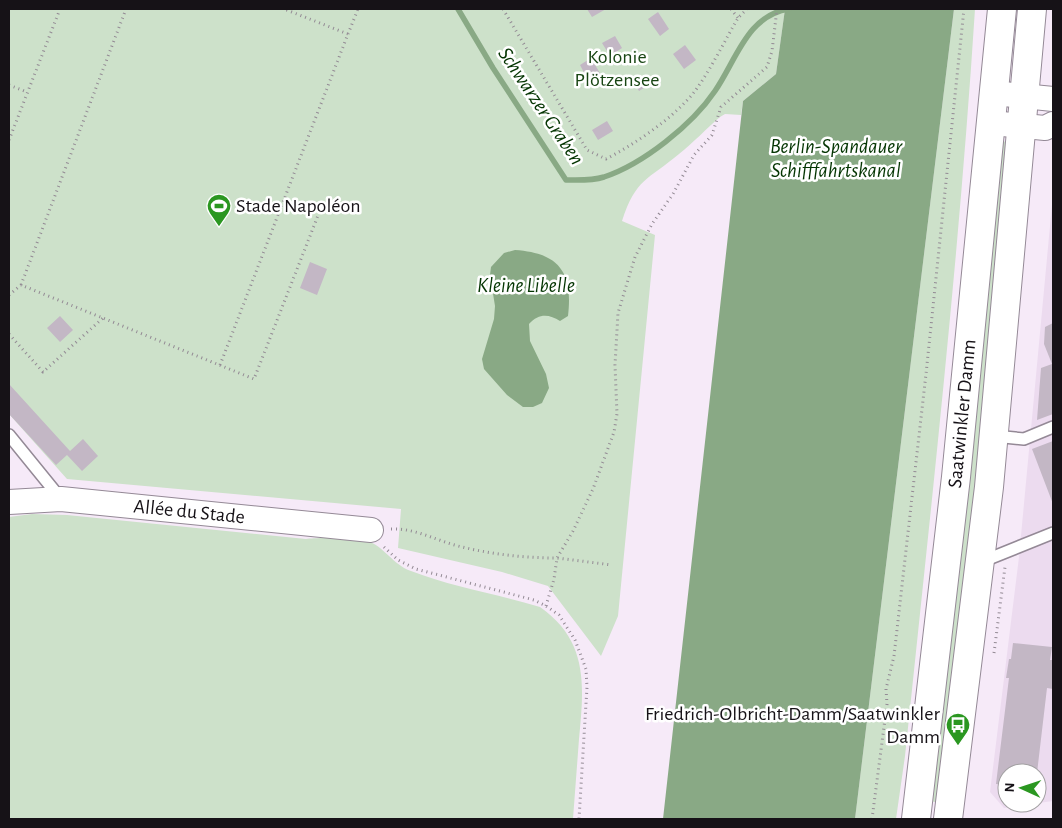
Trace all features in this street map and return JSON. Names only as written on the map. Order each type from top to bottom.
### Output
[{"type":"main road","name":"Saatwinkler Damm","points":[[916,819],[956,477],[1002,9]]},
{"type":"main road","name":"Saatwinkler Damm","points":[[948,819],[981,562],[1032,9]]},
{"type":"street","points":[[994,93],[1053,99]]},
{"type":"street","points":[[991,123],[1045,128],[1053,124]]},
{"type":"street","name":"Allée du Stade","points":[[9,502],[61,499],[371,530]]},
{"type":"lane","points":[[994,436],[1024,439],[1053,427]]},
{"type":"lane","points":[[9,435],[61,499]]},
{"type":"lane","points":[[981,562],[1053,533]]},
{"type":"path","points":[[9,140],[60,9]]},
{"type":"path","points":[[9,295],[21,285],[126,9]]},
{"type":"path","points":[[284,9],[348,34]]},
{"type":"path","points":[[220,365],[358,9]]},
{"type":"path","points":[[503,9],[587,150],[606,158],[624,149],[682,106],[695,90],[738,18],[747,9]]},
{"type":"path","points":[[731,9],[738,18]]},
{"type":"path","points":[[546,606],[554,579],[557,558],[573,531],[593,488],[614,432],[617,414],[615,365],[618,313],[635,257],[652,224],[673,194],[694,155],[712,135],[722,108],[767,67],[772,51],[777,9]]},
{"type":"path","points":[[872,819],[887,704],[886,689],[894,656],[964,9]]},
{"type":"path","points":[[9,85],[27,92]]},
{"type":"path","points":[[21,285],[254,379],[319,213]]},
{"type":"path","points":[[9,334],[43,372],[103,318]]},
{"type":"path","points":[[397,529],[416,532],[489,553],[557,558],[612,565]]},
{"type":"path","points":[[371,530],[398,560],[416,569],[534,600],[559,615],[575,640],[586,669],[587,687],[580,819]]},
{"type":"shaded area","points":[[1053,194],[1053,801],[1047,802],[1047,763],[997,763],[997,800],[990,792],[1019,557]]},
{"type":"green space","name":"Kolonie Plötzensee","points":[[9,9],[785,9],[776,74],[743,101],[741,115],[725,114],[720,117],[684,150],[644,181],[632,196],[622,221],[655,235],[618,616],[601,656],[548,586],[502,572],[398,548],[401,509],[67,479],[9,414]]},
{"type":"green space","points":[[954,9],[975,9],[953,290],[905,756],[896,819],[855,819]]},
{"type":"green space","points":[[996,141],[1011,142],[995,324],[942,804],[927,800]]},
{"type":"green space","points":[[32,514],[67,515],[306,539],[337,538],[362,540],[373,543],[411,571],[443,582],[540,607],[556,620],[567,635],[575,650],[580,666],[582,701],[573,819],[9,819],[9,517]]},
{"type":"water","name":"Berlin-Spandauer Schifffahrtskanal","points":[[785,9],[954,9],[855,819],[663,819],[743,101],[776,74]]},
{"type":"water","name":"Kleine Libelle","points":[[515,250],[530,252],[553,261],[565,277],[568,288],[568,316],[560,321],[548,316],[540,316],[529,324],[530,341],[546,374],[549,388],[542,403],[533,407],[523,407],[507,395],[484,369],[482,359],[494,319],[495,306],[490,275],[491,267],[504,253]]},
{"type":"building","points":[[587,9],[606,9],[592,17]]},
{"type":"building","points":[[658,12],[669,29],[660,36],[648,19]]},
{"type":"building","points":[[615,36],[622,48],[610,56],[602,43]]},
{"type":"building","points":[[685,45],[696,60],[684,69],[673,54]]},
{"type":"building","points":[[591,58],[601,75],[589,82],[580,65]]},
{"type":"building","points":[[645,75],[650,84],[639,91],[634,82]]},
{"type":"building","points":[[607,121],[613,131],[598,140],[592,130]]},
{"type":"building","points":[[310,262],[327,269],[317,295],[300,288]]},
{"type":"building","points":[[60,316],[73,330],[60,342],[47,328]]},
{"type":"building","points":[[1053,323],[1053,414],[1037,420],[1041,368],[1052,364],[1044,344],[1045,327]]},
{"type":"building","points":[[9,384],[70,451],[83,439],[98,456],[82,471],[67,455],[56,465],[9,414]]},
{"type":"building","points":[[1053,441],[1053,504],[1032,449]]},
{"type":"building","points":[[1013,643],[1052,647],[1050,660],[1053,660],[1053,689],[1047,688],[1038,763],[999,763],[1009,678],[1006,678],[1009,659],[1011,659]]},
{"type":"waterway","name":"Schwarzer Graben","points":[[458,9],[493,68],[566,180],[590,180],[604,177],[635,163],[666,142],[705,104],[715,91],[744,41],[753,30],[763,20],[775,13],[789,9]]},
{"type":"place","name":"Stade Napoléon","points":[[219,227]]},
{"type":"place","name":"Friedrich-Olbricht-Damm/Saatwinkler Damm","points":[[958,746]]}]
